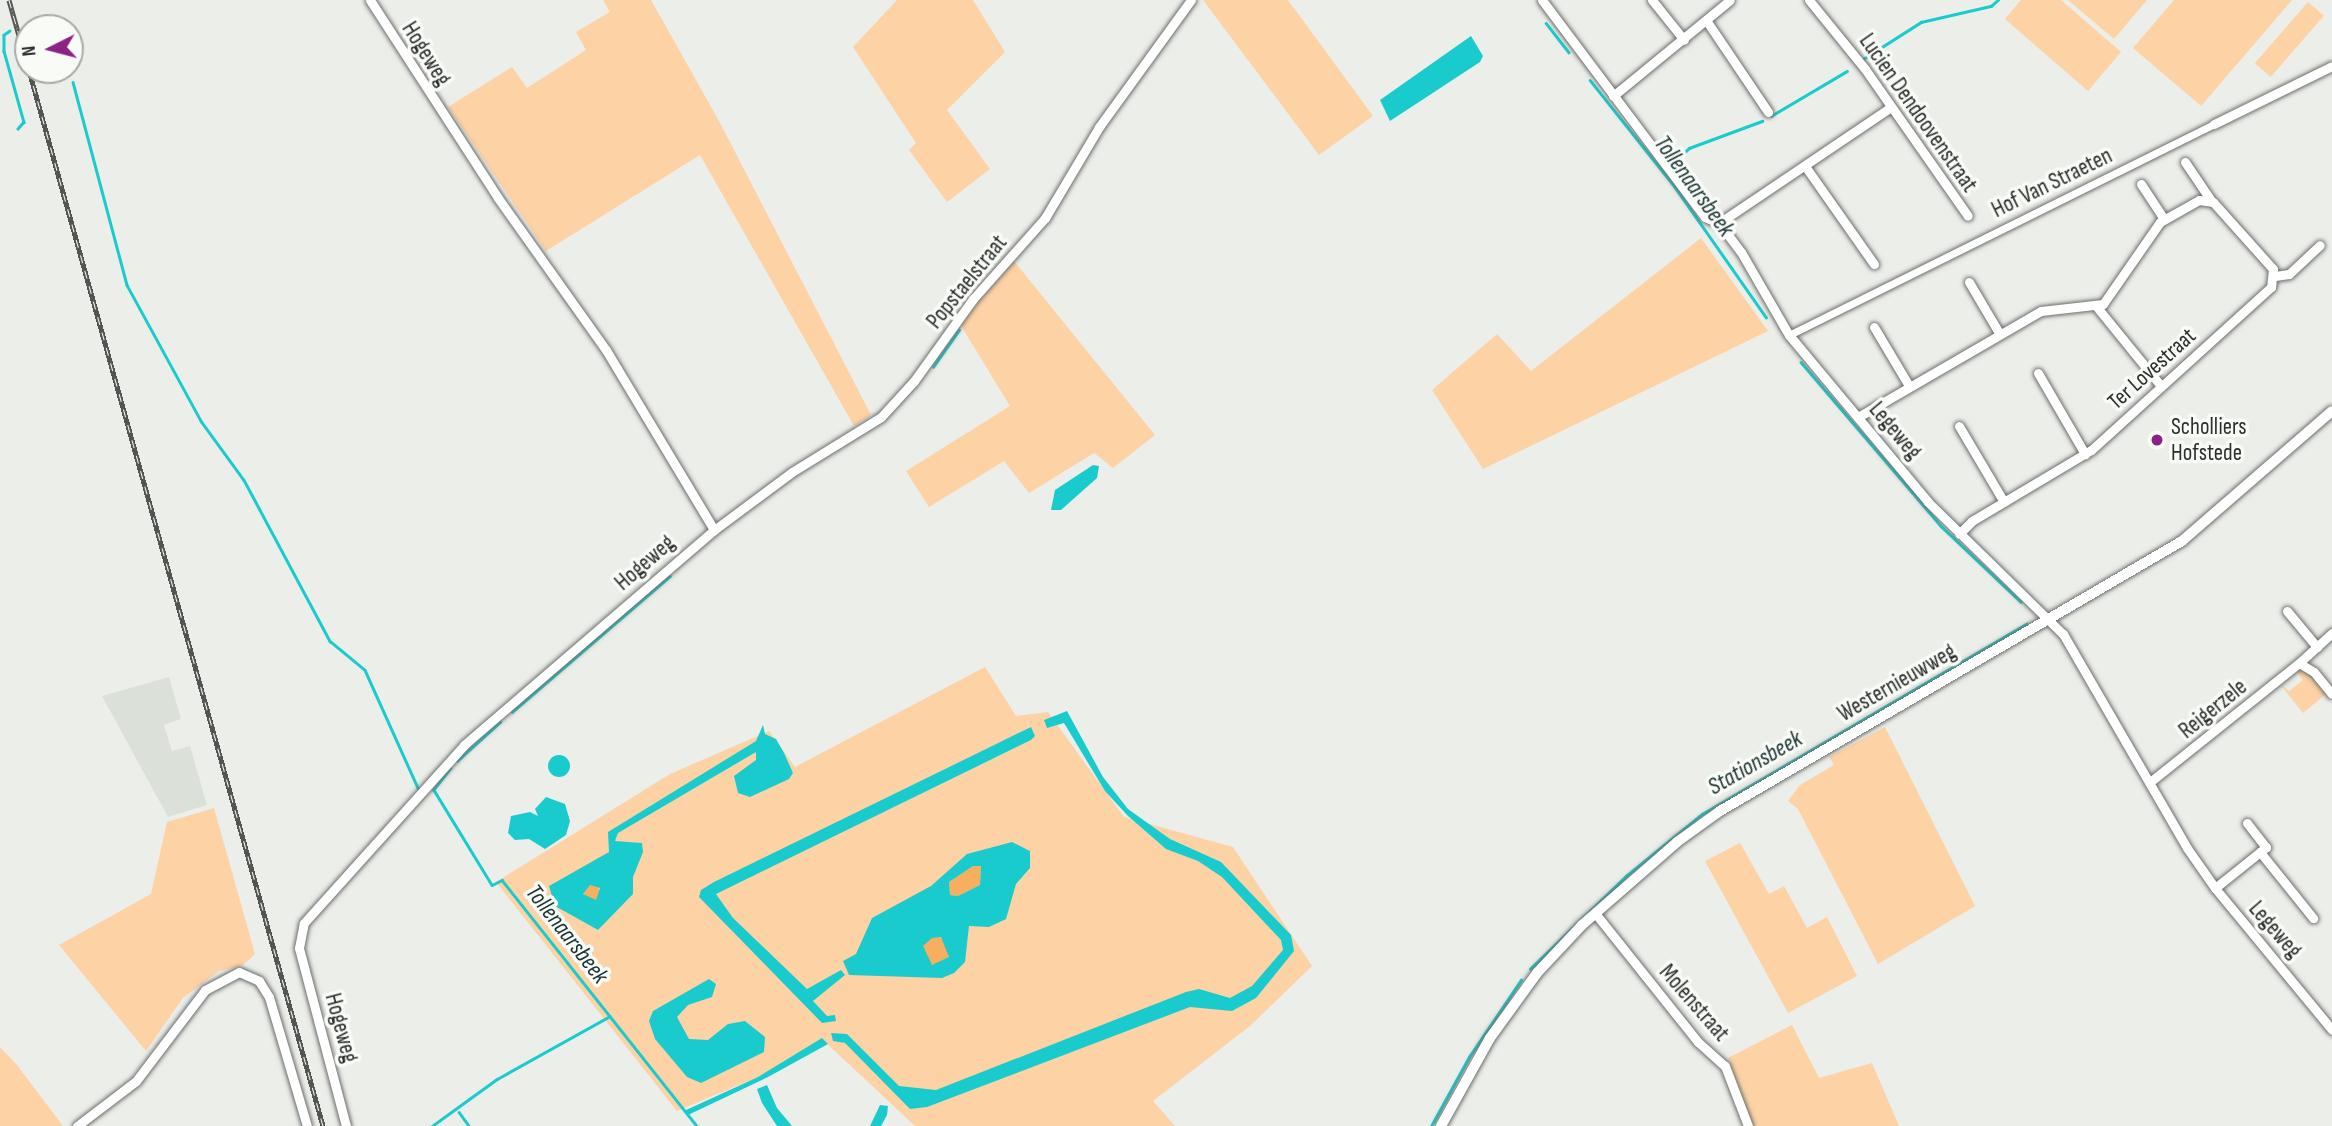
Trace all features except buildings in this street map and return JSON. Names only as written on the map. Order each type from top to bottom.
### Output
[{"type":"street","name":"Hogeweg","points":[[346,1126],[299,948],[304,923],[464,745],[713,530],[606,350],[498,198],[370,0]]},
{"type":"street","name":"Popstaelstraat","points":[[713,530],[792,472],[867,428],[914,381],[972,299],[1045,218],[1099,127],[1191,0]]},
{"type":"street","name":"Legeweg","points":[[1542,0],[1705,217],[1719,223],[1789,335],[1958,534],[2063,634],[2215,888],[2330,1023]]},
{"type":"street","points":[[1651,0],[1684,40]]},
{"type":"street","points":[[1713,0],[1720,9]]},
{"type":"street","points":[[1613,96],[1730,0]]},
{"type":"street","name":"Lucien Dendoovenstraat","points":[[1809,0],[1891,107],[1968,216]]},
{"type":"street","points":[[1706,20],[1768,112]]},
{"type":"street","name":"Hof Van Straeten","points":[[1789,335],[2332,66]]},
{"type":"street","points":[[1719,223],[1761,191],[1805,166],[1891,107]]},
{"type":"street","points":[[2185,162],[2210,199],[2275,276],[2289,274],[2320,245]]},
{"type":"street","points":[[1805,166],[1874,264]]},
{"type":"street","points":[[2141,184],[2164,219]]},
{"type":"street","points":[[1858,417],[1909,384],[2047,309],[2096,306],[2107,300],[2164,219],[2199,200],[2210,199]]},
{"type":"street","name":"Ter Lovestraat","points":[[1958,534],[2004,502],[2085,454],[2272,287],[2275,276]]},
{"type":"street","points":[[1969,282],[1999,333]]},
{"type":"street","points":[[2096,306],[2161,386]]},
{"type":"street","points":[[1874,327],[1909,384]]},
{"type":"street","points":[[2038,373],[2085,454]]},
{"type":"street","name":"Westernieuwweg","points":[[1441,1126],[1490,1038],[1529,984],[1595,913],[1720,811],[2182,541],[2332,411]]},
{"type":"street","points":[[1959,426],[2004,502]]},
{"type":"street","points":[[2287,611],[2317,647]]},
{"type":"street","name":"Reigerzele","points":[[2150,782],[2300,663],[2332,633]]},
{"type":"street","points":[[2300,663],[2315,672],[2332,694]]},
{"type":"street","name":"Legeweg","points":[[2247,823],[2266,847],[2260,852],[2313,918]]},
{"type":"street","points":[[2215,888],[2260,852]]},
{"type":"street","name":"Molenstraat","points":[[1595,913],[1698,1042],[1725,1066],[1748,1126]]},
{"type":"street","points":[[77,1126],[136,1081],[205,990],[239,972],[259,981],[269,997],[307,1126]]},
{"type":"shaded area","points":[[603,0],[651,0],[719,121],[871,415],[854,426],[700,155],[546,251],[448,107],[512,67],[527,88],[586,50],[576,32],[610,12]]},
{"type":"shaded area","points":[[897,0],[973,0],[1005,52],[947,110],[990,169],[947,202],[909,150],[916,143],[853,47]]},
{"type":"shaded area","points":[[1203,0],[1288,0],[1373,116],[1319,155]]},
{"type":"shaded area","points":[[2021,0],[2061,0],[2121,52],[2088,91],[2005,19]]},
{"type":"shaded area","points":[[2068,0],[2147,0],[2114,39]]},
{"type":"shaded area","points":[[2174,0],[2292,0],[2201,106],[2133,48]]},
{"type":"shaded area","points":[[2308,2],[2324,16],[2271,77],[2255,63]]},
{"type":"shaded area","points":[[1701,238],[1768,331],[1483,469],[1432,390],[1497,334],[1531,371]]},
{"type":"shaded area","points":[[1014,261],[1155,435],[1113,468],[1094,453],[1029,493],[1004,461],[929,507],[906,471],[1010,406],[960,324]]},
{"type":"shaded area","points":[[985,667],[1016,716],[1048,712],[1124,817],[1233,847],[1312,966],[1250,1026],[1153,1101],[1175,1126],[915,1126],[822,1039],[758,1077],[677,1111],[496,882],[670,774],[769,731],[795,767]]},
{"type":"shaded area","points":[[2306,669],[2326,694],[2303,713],[2279,683],[2289,691],[2303,680],[2296,671]]},
{"type":"shaded area","points":[[169,677],[181,719],[164,725],[172,751],[190,746],[207,805],[168,817],[102,696]]},
{"type":"shaded area","points":[[1885,727],[1975,906],[1878,964],[1798,809],[1788,801],[1800,785],[1834,765],[1829,757]]},
{"type":"shaded area","points":[[214,808],[255,954],[242,966],[219,971],[183,998],[146,1051],[59,945],[151,894],[167,822]]},
{"type":"shaded area","points":[[1740,843],[1769,894],[1784,886],[1807,928],[1827,917],[1857,976],[1788,1013],[1705,861]]},
{"type":"shaded area","points":[[973,866],[981,866],[980,885],[958,896],[950,895],[949,882]]},
{"type":"shaded area","points":[[589,885],[595,885],[600,893],[598,899],[589,901],[584,896],[584,890]]},
{"type":"shaded area","points":[[936,937],[946,941],[950,951],[946,961],[936,965],[926,961],[922,951],[926,941]]},
{"type":"shaded area","points":[[1792,1025],[1819,1078],[1872,1063],[1899,1126],[1752,1126],[1728,1058]]},
{"type":"shaded area","points":[[0,1047],[17,1065],[63,1126],[0,1126]]},
{"type":"water","points":[[1471,36],[1483,56],[1480,62],[1390,121],[1380,100]]},
{"type":"water","points":[[1093,465],[1099,466],[1097,478],[1061,510],[1051,510],[1055,490]]},
{"type":"water","points":[[1067,711],[1103,777],[1128,809],[1170,839],[1221,862],[1291,935],[1294,951],[1256,998],[1232,1011],[1190,1007],[927,1107],[910,1109],[845,1043],[833,1041],[831,1033],[847,1034],[899,1086],[936,1090],[1186,992],[1199,989],[1230,998],[1252,986],[1283,950],[1281,940],[1222,877],[1198,861],[1166,849],[1128,816],[1105,791],[1064,723],[1047,728],[1044,720]]},
{"type":"water","points":[[763,725],[765,734],[776,739],[784,753],[793,773],[789,779],[750,797],[738,793],[734,776],[756,760],[756,752],[618,833],[615,841],[642,843],[643,852],[633,877],[633,894],[598,930],[555,906],[549,886],[609,852],[608,832],[756,741]],"holes":[[[590,885],[600,888],[596,900],[583,894]]]},
{"type":"water","points":[[1031,727],[1035,736],[1031,740],[716,894],[733,918],[807,989],[841,970],[845,975],[813,1001],[827,1016],[835,1015],[836,1021],[822,1023],[699,897],[701,890],[714,882]]},
{"type":"water","points":[[559,755],[569,762],[570,766],[563,776],[559,777],[549,770],[548,766],[555,756]]},
{"type":"water","points":[[546,797],[565,804],[570,821],[566,835],[545,849],[529,839],[515,840],[508,833],[511,816],[530,812],[538,816],[535,809]]},
{"type":"water","points":[[1012,842],[1030,851],[1030,868],[1016,884],[1006,919],[989,927],[969,926],[965,962],[954,973],[942,978],[849,975],[843,961],[856,954],[872,918],[931,886],[967,854]],"holes":[[[973,866],[981,866],[980,885],[958,896],[950,895],[949,882]],[[941,937],[949,957],[932,965],[923,946],[932,938]]]},
{"type":"water","points":[[709,979],[716,984],[712,997],[688,1005],[677,1017],[689,1039],[708,1040],[728,1024],[745,1021],[765,1037],[764,1052],[701,1083],[687,1077],[655,1039],[649,1021],[653,1011]]},
{"type":"water","points":[[822,1038],[828,1044],[768,1077],[688,1115],[684,1111],[758,1077]]},
{"type":"water","points":[[767,1085],[777,1108],[792,1126],[777,1126],[762,1103],[757,1089]]},
{"type":"water","points":[[880,1105],[888,1106],[887,1115],[881,1126],[870,1126]]},
{"type":"waterway","points":[[1863,59],[1921,22],[1991,6],[1998,0]]},
{"type":"waterway","name":"Tollenaarsbeek","points":[[1546,23],[1569,52]]},
{"type":"waterway","points":[[10,31],[4,35],[4,51],[24,122],[18,129]]},
{"type":"waterway","points":[[1771,116],[1847,71]]},
{"type":"waterway","name":"Tollenaarsbeek","points":[[1590,80],[1675,187],[1766,317]]},
{"type":"waterway","points":[[74,84],[127,285],[201,421],[244,480],[330,641],[365,670],[418,788]]},
{"type":"waterway","points":[[1672,164],[1689,148],[1762,121]]},
{"type":"waterway","name":"Tollenaarsbeek","points":[[933,367],[959,330]]},
{"type":"waterway","name":"Stationsbeek","points":[[1801,362],[1941,526],[2021,602]]},
{"type":"waterway","name":"Tollenaarsbeek","points":[[512,712],[670,576]]},
{"type":"waterway","name":"Stationsbeek","points":[[1530,969],[1626,876],[1702,814],[2026,624]]},
{"type":"waterway","name":"Tollenaarsbeek","points":[[457,761],[500,722]]},
{"type":"waterway","name":"Tollenaarsbeek","points":[[451,768],[434,790],[492,885],[502,880],[697,1126]]},
{"type":"waterway","name":"Stationsbeek","points":[[1431,1126],[1469,1057],[1521,980]]},
{"type":"waterway","points":[[432,1126],[497,1079],[610,1016]]},
{"type":"waterway","points":[[459,1112],[469,1126]]},
{"type":"railway","points":[[9,0],[14,18]]},
{"type":"railway","points":[[33,84],[323,1126]]},
{"type":"place","name":"Scholliers Hofstede","points":[[2157,440]]}]
